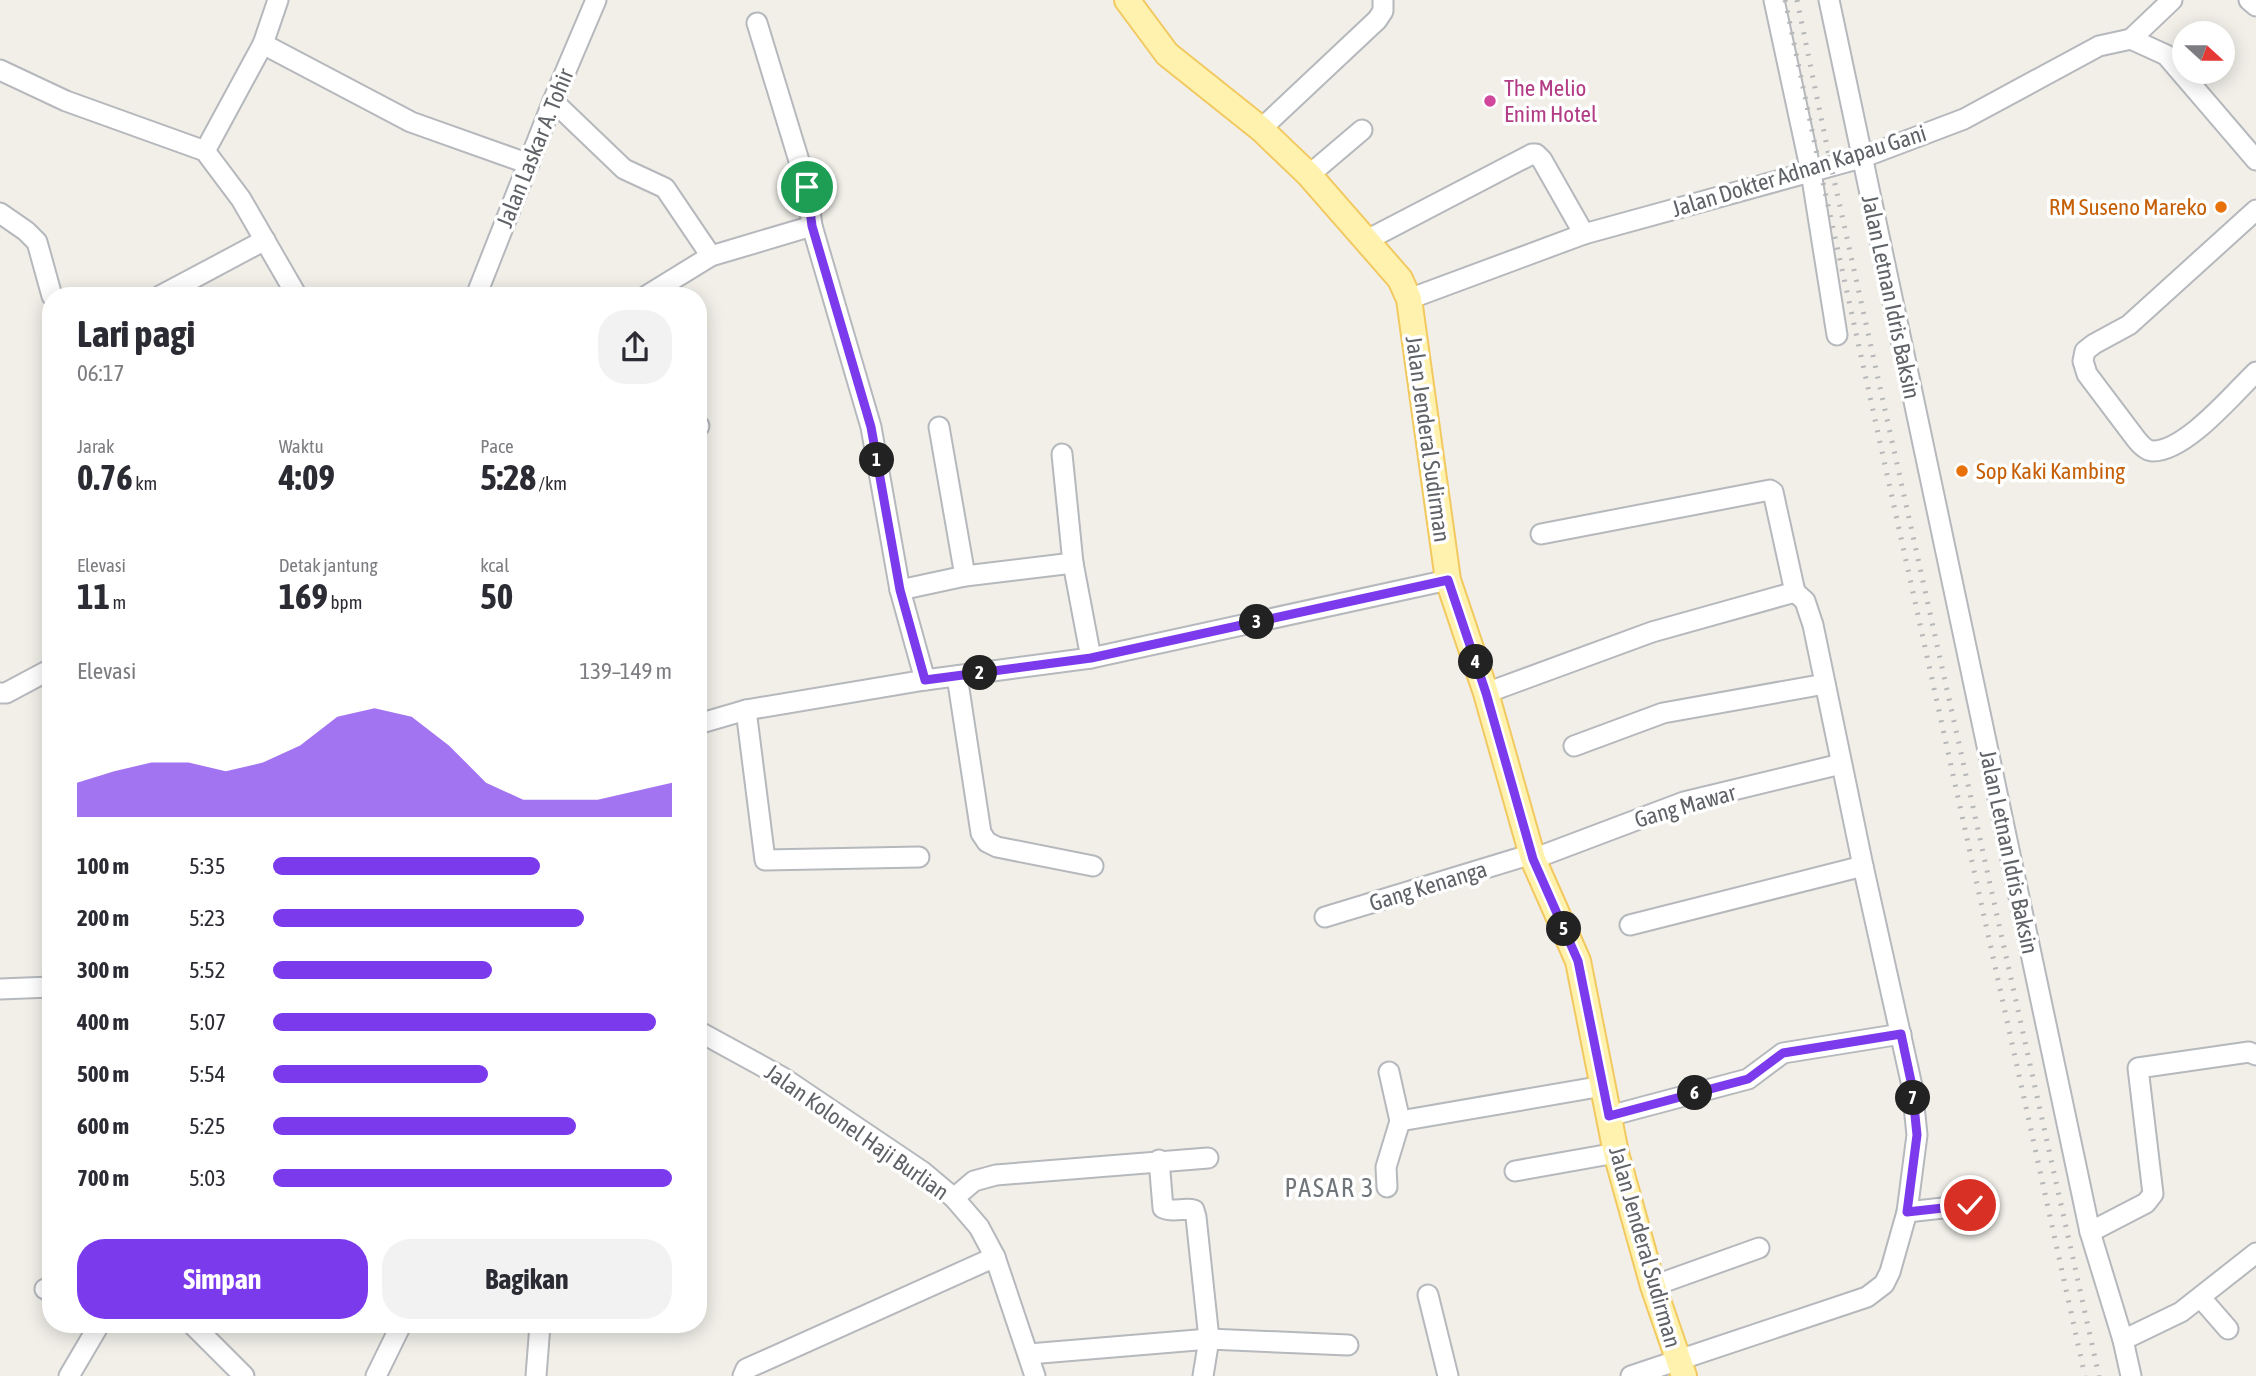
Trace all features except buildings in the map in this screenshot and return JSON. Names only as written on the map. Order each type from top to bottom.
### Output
[{"type":"main road","name":"Jalan Jenderal Sudirman","points":[[1127,0],[1167,54],[1261,129],[1309,175],[1400,279],[1409,299],[1448,580],[1486,693],[1532,857],[1578,961],[1616,1153],[1653,1286],[1681,1368]]},
{"type":"street","points":[[205,150],[262,44],[278,0]]},
{"type":"street","name":"Jalan Laskar A. Tohir","points":[[479,287],[596,0]]},
{"type":"street","points":[[1261,129],[1377,20],[1383,10],[1383,0]]},
{"type":"street","points":[[1774,0],[1811,172],[1837,335]]},
{"type":"street","name":"Jalan Letnan Idris Baksin","points":[[1829,0],[2090,1232],[2123,1340],[2131,1376]]},
{"type":"street","points":[[2172,0],[2131,39],[2166,55],[2256,160]]},
{"type":"street","points":[[2249,0],[2256,5]]},
{"type":"street","points":[[757,23],[807,187],[812,226],[871,427],[900,590],[925,680]]},
{"type":"street","name":"Jalan Dokter Adnan Kapau Gani","points":[[1409,299],[1584,234],[1861,158],[1964,119],[2099,46],[2131,39]]},
{"type":"street","points":[[262,44],[411,122],[529,164]]},
{"type":"street","points":[[0,70],[66,101],[205,150],[241,199],[292,287]]},
{"type":"street","points":[[553,101],[624,169],[665,188],[711,256]]},
{"type":"street","points":[[1309,175],[1362,130]]},
{"type":"street","points":[[1367,240],[1531,154],[1536,154],[1542,160],[1584,234]]},
{"type":"street","points":[[2256,210],[2129,325],[2085,351],[2083,361],[2087,374],[2128,428],[2143,447],[2152,451],[2174,445],[2192,433],[2256,372]]},
{"type":"street","points":[[0,213],[37,242],[50,287]]},
{"type":"street","points":[[661,287],[711,256],[812,226]]},
{"type":"street","points":[[177,287],[265,240]]},
{"type":"street","points":[[939,427],[965,576]]},
{"type":"street","points":[[1062,454],[1073,563],[1091,658]]},
{"type":"street","points":[[1541,534],[1773,492],[1795,592],[1805,601],[1810,613],[1912,1086],[1917,1135],[1907,1212],[1885,1284],[1867,1297],[1681,1368],[1631,1376]]},
{"type":"street","points":[[900,590],[965,576],[1073,563]]},
{"type":"street","points":[[707,721],[746,710],[925,680],[1091,658],[1448,580]]},
{"type":"street","points":[[1486,693],[1652,632],[1795,592]]},
{"type":"street","points":[[0,693],[6,693],[42,674]]},
{"type":"street","points":[[957,676],[981,833],[987,842],[1094,866]]},
{"type":"street","points":[[1574,746],[1663,713],[1825,684]]},
{"type":"street","points":[[746,710],[765,860],[919,857]]},
{"type":"street","name":"Gang Mawar","points":[[1532,857],[1684,802],[1841,764]]},
{"type":"street","name":"Gang Kenanga","points":[[1325,917],[1532,857]]},
{"type":"street","points":[[1630,925],[1863,866]]},
{"type":"street","points":[[0,989],[42,987]]},
{"type":"street","points":[[1609,1116],[1748,1079],[1783,1053],[1901,1034]]},
{"type":"street","name":"Jalan Kolonel Haji Burlian","points":[[707,1036],[782,1077],[923,1172],[954,1198],[979,1227],[995,1258],[1035,1376]]},
{"type":"street","points":[[2090,1232],[2146,1203],[2153,1194],[2138,1068],[2249,1052],[2256,1055]]},
{"type":"street","points":[[1387,1187],[1385,1167],[1400,1122],[1389,1073]]},
{"type":"street","points":[[1400,1122],[1604,1086]]},
{"type":"street","points":[[1515,1171],[1616,1153]]},
{"type":"street","points":[[954,1198],[974,1181],[996,1175],[1208,1158]]},
{"type":"street","points":[[1159,1160],[1163,1208],[1188,1208],[1194,1210],[1196,1217],[1209,1339],[1203,1376]]},
{"type":"street","points":[[1907,1212],[1970,1205]]},
{"type":"street","points":[[1653,1286],[1759,1248]]},
{"type":"street","points":[[2123,1340],[2157,1325],[2201,1298],[2256,1253]]},
{"type":"street","points":[[743,1376],[746,1369],[995,1258]]},
{"type":"street","points":[[1428,1295],[1448,1376]]},
{"type":"street","points":[[2201,1298],[2228,1329]]},
{"type":"street","points":[[69,1376],[94,1333]]},
{"type":"street","points":[[201,1333],[244,1376]]},
{"type":"street","points":[[376,1376],[397,1333]]},
{"type":"street","points":[[536,1376],[539,1333]]},
{"type":"street","points":[[1029,1354],[1209,1339],[1348,1345]]},
{"type":"railway","points":[[1785,0],[2085,1376]]},
{"type":"railway","points":[[1797,0],[1831,166],[2099,1376]]},
{"type":"place","name":"The Melio Enim Hotel","points":[[1490,101]]},
{"type":"place","name":"RM Suseno Mareko","points":[[2221,207]]},
{"type":"place","name":"Sop Kaki Kambing","points":[[1962,471]]},
{"type":"district","name":"PASAR 3","points":[[1330,1188]]},
{"type":"route","points":[[807,187],[812,226],[871,427],[900,590],[925,680],[1091,658],[1448,580],[1486,693],[1533,859],[1578,961],[1609,1116],[1748,1079],[1783,1053],[1901,1034],[1912,1086],[1917,1135],[1907,1212],[1970,1205]]}]
